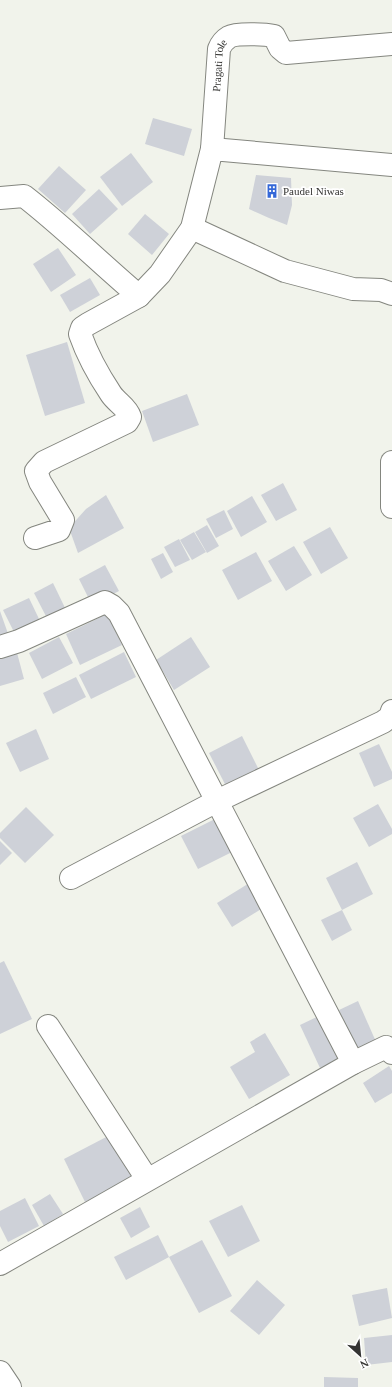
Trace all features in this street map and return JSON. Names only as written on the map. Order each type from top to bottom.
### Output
[{"type":"street","name":"Pragati Tole","points":[[35,538],[59,530],[63,520],[40,482],[36,471],[44,462],[127,422],[130,417],[129,411],[112,395],[86,350],[80,334],[82,328],[88,324],[138,296],[160,274],[192,228],[212,149],[219,49],[223,41],[230,36],[264,34],[274,36],[280,48],[286,53],[392,44]]},
{"type":"street","points":[[212,149],[392,164]]},
{"type":"street","points":[[0,198],[24,196],[47,214],[138,296]]},
{"type":"street","points":[[192,228],[285,271],[353,289],[381,290],[392,294]]},
{"type":"street","points":[[392,462],[392,507]]},
{"type":"street","points":[[0,647],[18,641],[105,602],[119,613],[353,1063]]},
{"type":"street","points":[[71,878],[217,801],[383,722],[390,717],[392,712]]},
{"type":"street","points":[[48,1026],[147,1180]]},
{"type":"street","points":[[0,1264],[353,1063],[390,1047]]},
{"type":"street","points":[[0,1372],[10,1387]]},
{"type":"building","points":[[153,118],[192,129],[184,156],[145,144]]},
{"type":"building","points":[[131,153],[153,182],[122,206],[100,177]]},
{"type":"building","points":[[59,166],[86,190],[65,213],[38,189]]},
{"type":"building","name":"Paudel Niwas","points":[[256,175],[291,178],[292,205],[287,225],[249,209]]},
{"type":"building","points":[[99,189],[118,209],[90,234],[72,214]]},
{"type":"building","points":[[145,214],[169,234],[152,255],[128,234]]},
{"type":"building","points":[[58,248],[76,275],[51,292],[33,264]]},
{"type":"building","points":[[90,278],[100,295],[70,312],[60,295]]},
{"type":"building","points":[[67,342],[85,403],[45,416],[26,355]]},
{"type":"building","points":[[187,394],[199,425],[153,442],[142,411]]},
{"type":"building","points":[[283,483],[297,510],[276,521],[261,495]]},
{"type":"building","points":[[106,495],[124,528],[78,553],[69,528],[86,509]]},
{"type":"building","points":[[252,496],[267,522],[241,537],[227,511]]},
{"type":"building","points":[[224,510],[233,529],[216,538],[206,519]]},
{"type":"building","points":[[207,525],[219,546],[207,553],[195,532]]},
{"type":"building","points":[[330,527],[348,558],[321,574],[303,542]]},
{"type":"building","points":[[194,532],[206,552],[192,560],[180,540]]},
{"type":"building","points":[[179,539],[190,560],[175,567],[164,547]]},
{"type":"building","points":[[294,546],[312,575],[286,591],[268,561]]},
{"type":"building","points":[[256,552],[272,581],[238,600],[222,570]]},
{"type":"building","points":[[163,553],[173,572],[161,579],[151,559]]},
{"type":"building","points":[[105,565],[119,591],[92,605],[79,579]]},
{"type":"building","points":[[53,583],[67,612],[49,622],[34,593]]},
{"type":"building","points":[[29,598],[40,621],[15,634],[3,610]]},
{"type":"building","points":[[0,611],[11,642],[0,645]]},
{"type":"building","points":[[107,614],[122,645],[80,665],[66,634]]},
{"type":"building","points":[[59,637],[73,663],[42,679],[29,653]]},
{"type":"building","points":[[191,637],[210,667],[174,690],[156,660]]},
{"type":"building","points":[[16,649],[24,679],[0,686],[0,654]]},
{"type":"building","points":[[124,652],[136,677],[91,699],[79,675]]},
{"type":"building","points":[[76,677],[86,697],[53,714],[43,693]]},
{"type":"building","points":[[36,729],[49,759],[20,772],[6,743]]},
{"type":"building","points":[[242,736],[261,774],[228,790],[209,753]]},
{"type":"building","points":[[379,744],[392,772],[392,779],[374,787],[359,753]]},
{"type":"building","points":[[378,804],[392,829],[392,834],[369,847],[353,818]]},
{"type":"building","points":[[26,807],[54,835],[25,863],[0,838],[0,833]]},
{"type":"building","points":[[221,816],[238,849],[198,869],[181,836]]},
{"type":"building","points":[[0,841],[12,853],[0,865]]},
{"type":"building","points":[[357,862],[373,894],[342,910],[326,878]]},
{"type":"building","points":[[251,882],[266,906],[232,927],[217,903]]},
{"type":"building","points":[[342,910],[352,930],[332,941],[321,920]]},
{"type":"building","points":[[4,961],[32,1019],[0,1034],[0,963]]},
{"type":"building","points":[[358,1001],[377,1044],[358,1053],[339,1010]]},
{"type":"building","points":[[323,1014],[342,1058],[320,1068],[300,1025]]},
{"type":"building","points":[[265,1033],[290,1075],[249,1099],[230,1067],[255,1052],[250,1042]]},
{"type":"building","points":[[389,1066],[392,1071],[392,1093],[375,1103],[363,1083]]},
{"type":"building","points":[[112,1134],[134,1177],[85,1202],[64,1159]]},
{"type":"building","points":[[50,1194],[63,1214],[44,1226],[32,1205]]},
{"type":"building","points":[[25,1198],[39,1226],[8,1242],[0,1226],[0,1211]]},
{"type":"building","points":[[242,1205],[260,1241],[228,1257],[209,1221]]},
{"type":"building","points":[[140,1207],[150,1227],[131,1238],[120,1218]]},
{"type":"building","points":[[158,1235],[169,1257],[126,1280],[114,1257]]},
{"type":"building","points":[[202,1240],[232,1296],[199,1313],[169,1257]]},
{"type":"building","points":[[257,1280],[285,1305],[259,1335],[230,1311]]},
{"type":"building","points":[[387,1288],[392,1318],[359,1326],[352,1295]]},
{"type":"building","points":[[392,1335],[392,1362],[366,1365],[364,1338]]},
{"type":"building","points":[[324,1377],[358,1378],[358,1387],[324,1387]]},
{"type":"place","name":"Paudel Niwas","points":[[272,191]]}]
